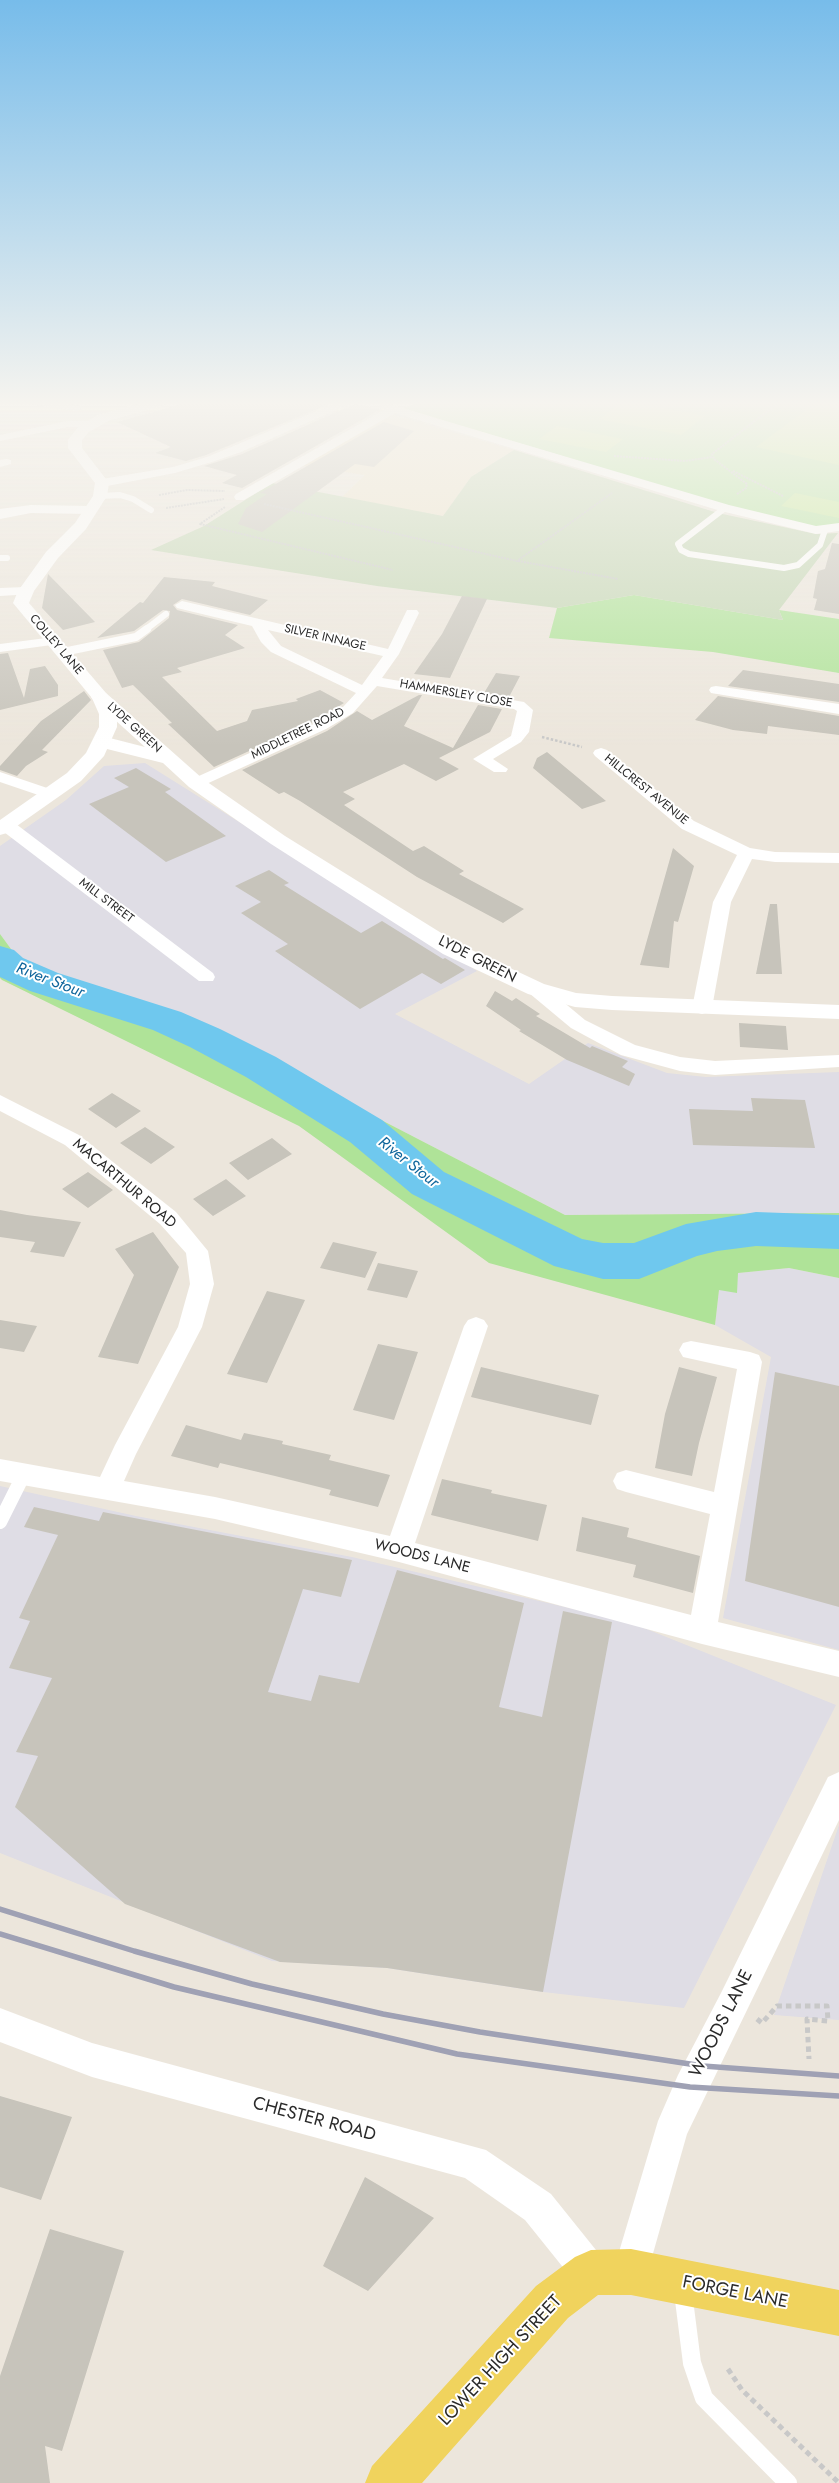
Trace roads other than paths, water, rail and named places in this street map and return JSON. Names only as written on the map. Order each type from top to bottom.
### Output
[{"type":"main road","points":[[26,591],[52,556],[81,526],[86,516]]},
{"type":"main road","name":"COLLEY LANE","points":[[26,591],[21,604],[100,696],[108,720],[102,742]]},
{"type":"main road","name":"LYDE GREEN","points":[[100,696],[196,783],[278,840],[451,949],[536,989],[575,1000],[702,1008],[839,1012]]},
{"type":"main road","points":[[3,827],[74,777],[94,756],[102,742]]},
{"type":"main road","name":"LYDE GREEN","points":[[102,742],[168,759]]},
{"type":"main road","name":"FORGE LANE","points":[[611,2272],[682,2282],[839,2313]]},
{"type":"main road","name":"LOWER HIGH STREET","points":[[389,2483],[552,2302],[611,2272]]},
{"type":"street","points":[[770,516],[816,530],[839,527]]},
{"type":"street","points":[[0,592],[26,591]]},
{"type":"street","name":"SILVER INNAGE","points":[[182,605],[197,613],[258,623],[392,654]]},
{"type":"street","name":"MIDDLETREE ROAD","points":[[196,783],[338,717],[369,686],[392,654],[412,613]]},
{"type":"street","name":"SILVER INNAGE","points":[[258,623],[266,639],[276,650],[369,686]]},
{"type":"street","points":[[0,648],[58,647]]},
{"type":"street","name":"HAMMERSLEY CLOSE","points":[[369,686],[519,706],[525,710],[522,732],[516,739],[481,759]]},
{"type":"street","points":[[716,690],[839,709]]},
{"type":"street","points":[[740,710],[746,696]]},
{"type":"street","points":[[464,753],[500,769]]},
{"type":"street","name":"HILLCREST AVENUE","points":[[601,753],[688,825],[746,853],[775,857],[839,858]]},
{"type":"street","points":[[0,778],[50,794]]},
{"type":"street","name":"MILL STREET","points":[[3,827],[206,977]]},
{"type":"street","points":[[702,1008],[722,902],[746,853]]},
{"type":"street","points":[[536,989],[578,1024],[628,1050],[680,1064],[715,1068],[839,1061]]},
{"type":"street","name":"MACARTHUR ROAD","points":[[0,1102],[72,1140],[168,1218],[197,1251],[202,1284],[190,1327],[124,1452],[108,1489]]},
{"type":"street","points":[[399,1550],[476,1326]]},
{"type":"street","points":[[691,1350],[750,1362],[702,1631]]},
{"type":"street","name":"WOODS LANE","points":[[12,1472],[215,1508],[399,1550],[702,1631],[839,1664]]},
{"type":"street","points":[[626,1481],[724,1506]]},
{"type":"street","name":"WOODS LANE","points":[[611,2272],[690,2087],[733,2005],[839,1787]]},
{"type":"street","name":"CHESTER ROAD","points":[[0,2025],[92,2060],[473,2163],[538,2207],[611,2272]]},
{"type":"lane","points":[[712,516],[678,544],[681,550],[689,554],[784,568],[798,566],[820,545],[825,530]]},
{"type":"lane","points":[[58,647],[136,638],[166,614]]},
{"type":"lane","points":[[0,1522],[12,1472]]},
{"type":"lane","points":[[682,2282],[692,2363],[704,2398],[788,2483]]},
{"type":"waterway","name":"River Stour","points":[[0,958],[9,966],[44,982],[167,1021],[261,1067],[366,1131],[428,1183],[571,1254],[603,1261],[639,1261],[686,1241],[717,1234],[756,1229],[839,1232]]},
{"type":"railway","points":[[0,1909],[134,1951],[252,1984],[383,2014],[480,2032],[703,2066],[839,2076]]},
{"type":"railway","points":[[0,1934],[174,1987],[457,2054],[690,2087],[839,2096]]}]
